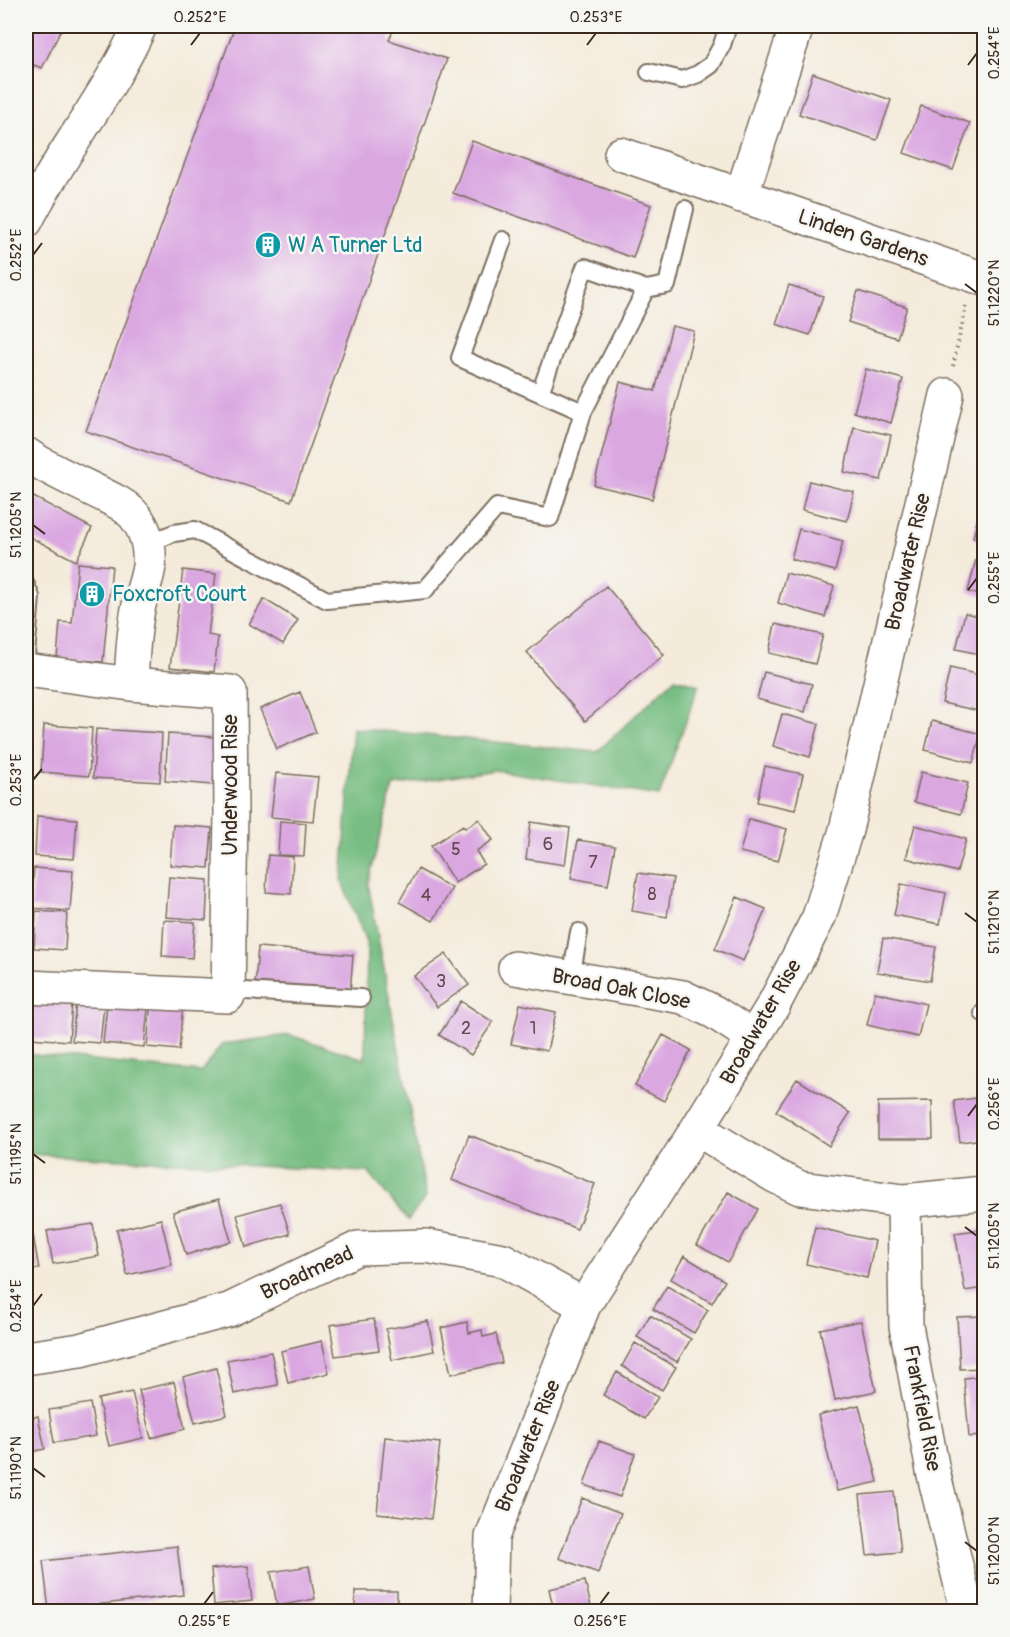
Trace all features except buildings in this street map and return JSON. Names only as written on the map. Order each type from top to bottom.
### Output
[{"type":"street","points":[[30,204],[83,126],[140,26]]},
{"type":"street","points":[[741,196],[797,26]]},
{"type":"street","name":"Linden Gardens","points":[[621,154],[979,278]]},
{"type":"street","name":"Broadwater Rise","points":[[490,1611],[492,1537],[584,1305],[754,1038],[819,917],[846,830],[947,395]]},
{"type":"street","points":[[26,453],[77,483],[122,504],[141,522],[148,543],[149,567],[139,599],[134,632],[131,684]]},
{"type":"street","name":"Underwood Rise","points":[[26,670],[131,684],[230,692],[228,990]]},
{"type":"street","name":"Broad Oak Close","points":[[515,968],[683,997],[714,1012],[754,1038]]},
{"type":"street","points":[[26,987],[228,996],[228,990]]},
{"type":"street","points":[[697,1129],[775,1176],[800,1188],[904,1201],[984,1192]]},
{"type":"street","name":"Frankfield Rise","points":[[904,1201],[906,1326],[933,1471],[963,1594],[970,1611]]},
{"type":"street","name":"Broadmead","points":[[26,1358],[80,1350],[229,1310],[358,1248],[426,1246],[503,1260],[584,1305]]},
{"type":"lane","points":[[649,72],[682,81],[698,74],[711,65],[722,45],[728,26]]},
{"type":"lane","points":[[540,393],[585,267],[646,289],[668,285],[685,209]]},
{"type":"lane","points":[[503,240],[460,358],[583,412]]},
{"type":"lane","points":[[148,543],[174,533],[195,530],[327,600],[425,590],[497,507],[550,518],[583,412],[646,289]]},
{"type":"lane","points":[[26,585],[31,597],[26,654]]},
{"type":"lane","points":[[571,978],[579,932]]},
{"type":"lane","points":[[228,990],[362,998]]},
{"type":"path","points":[[947,395],[979,278]]},
{"type":"green space","points":[[675,678],[699,685],[659,796],[495,770],[393,786],[368,883],[426,1197],[408,1220],[368,1172],[26,1154],[26,1054],[201,1072],[222,1044],[289,1035],[365,1059],[367,944],[342,882],[353,728],[597,752]]},
{"type":"place","name":"W A Turner Ltd","points":[[268,245]]},
{"type":"place","name":"Foxcroft Court","points":[[92,594]]}]
